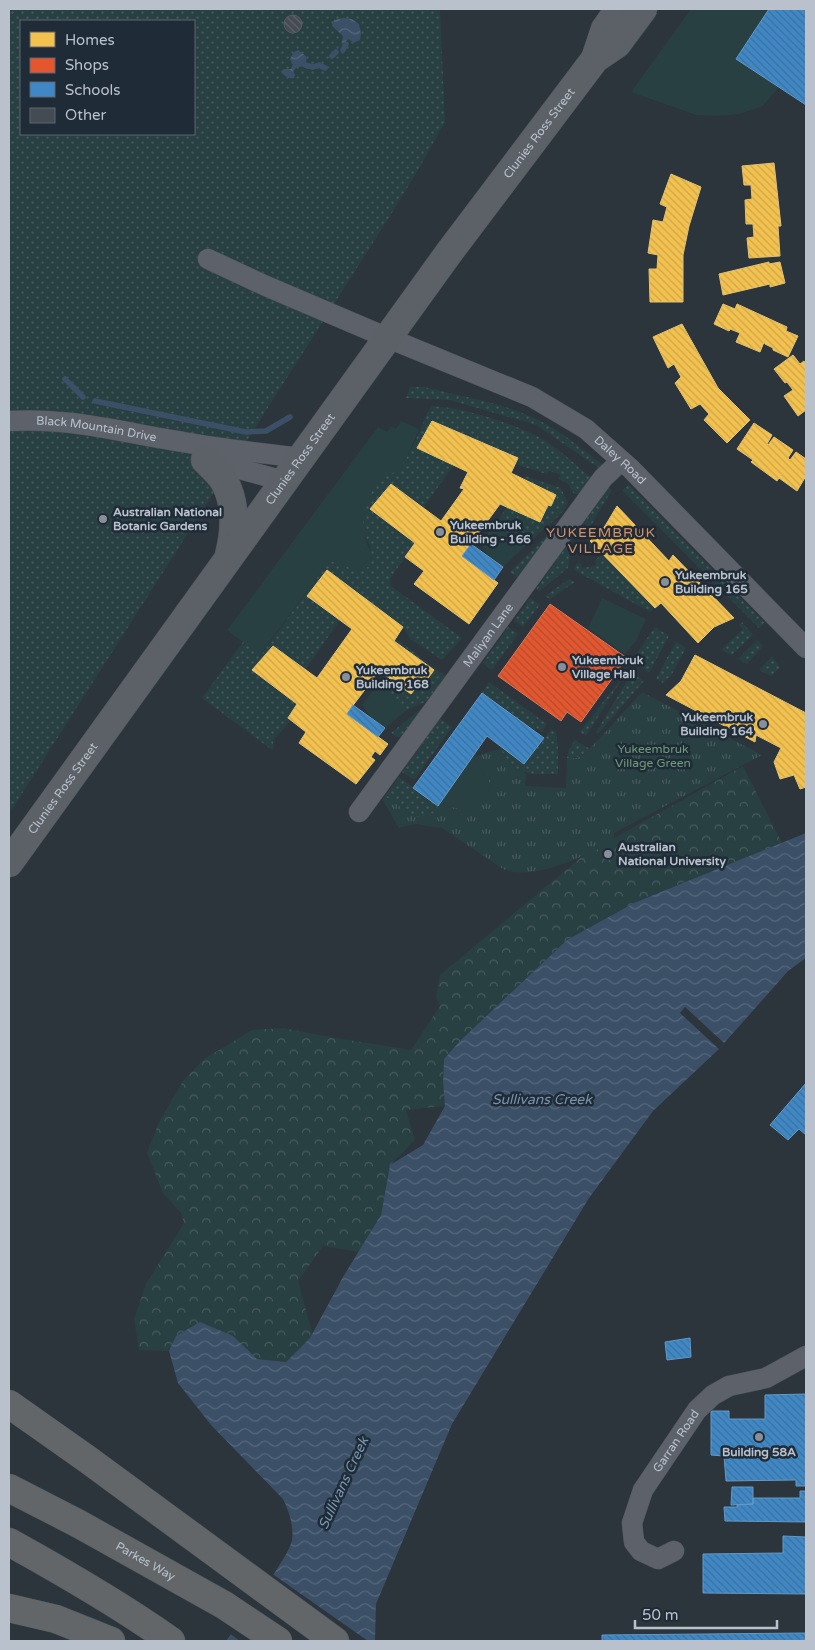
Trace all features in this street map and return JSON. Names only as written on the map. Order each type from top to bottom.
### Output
[{"type":"highway","points":[[9,1404],[335,1641]]},
{"type":"highway","name":"Parkes Way","points":[[9,1488],[79,1524],[224,1605],[278,1641]]},
{"type":"highway","points":[[9,1542],[130,1612],[171,1641]]},
{"type":"highway","points":[[9,1608],[56,1620],[111,1641]]},
{"type":"street","name":"Clunies Ross Street","points":[[9,863],[448,254],[595,59],[605,29],[619,9]]},
{"type":"street","name":"Clunies Ross Street","points":[[595,59],[617,44],[643,9]]},
{"type":"street","name":"Daley Road","points":[[208,260],[388,338],[532,397],[586,428],[622,461],[806,648]]},
{"type":"street","name":"Black Mountain Drive","points":[[9,421],[56,420],[90,424],[182,442],[301,458]]},
{"type":"street","name":"Black Mountain Drive","points":[[182,442],[205,460],[284,481]]},
{"type":"street","points":[[205,460],[223,480],[233,510],[234,534],[228,559]]},
{"type":"street","name":"Maliyan Lane","points":[[359,812],[603,478],[622,461]]},
{"type":"street","name":"Garran Road","points":[[674,1551],[658,1559],[642,1551],[634,1542],[632,1523],[643,1490],[697,1410],[713,1395],[729,1386],[766,1378],[806,1356]]},
{"type":"green space","name":"Australian National Botanic Gardens","points":[[9,9],[440,9],[445,122],[385,224],[9,814]]},
{"type":"green space","points":[[691,9],[769,9],[736,59],[779,87],[763,106],[739,114],[718,116],[696,115],[631,92]]},
{"type":"green space","points":[[410,387],[424,387],[469,397],[528,415],[558,431],[602,464],[599,468],[536,425],[450,400],[406,398]]},
{"type":"green space","points":[[431,406],[456,409],[501,421],[528,432],[553,446],[591,478],[580,494],[574,494],[567,483],[558,479],[560,475],[550,471],[546,474],[515,464],[518,458],[432,421],[417,448],[454,465],[423,508],[391,484],[370,509],[415,543],[390,579],[391,586],[462,638],[442,660],[410,639],[403,627],[327,570],[340,620],[305,670],[273,646],[252,670],[297,704],[288,718],[291,721],[273,740],[274,748],[272,750],[202,698],[243,642],[261,655],[327,564],[335,562],[352,569],[365,570],[370,564],[371,551],[363,521],[369,499],[379,482],[399,468],[406,459]]},
{"type":"green space","points":[[401,421],[419,429],[400,468],[372,492],[365,530],[366,540],[372,556],[370,565],[365,570],[358,570],[335,562],[327,564],[260,655],[227,630],[378,427],[387,432],[391,426],[396,429]]},
{"type":"green space","points":[[525,476],[561,488],[568,503],[561,514],[531,541],[502,514],[507,507],[550,506],[556,495],[524,479]]},
{"type":"green space","points":[[629,485],[765,623],[759,628],[622,490]]},
{"type":"green space","points":[[608,487],[612,490],[590,527],[583,523],[601,499],[599,497]]},
{"type":"green space","points":[[502,514],[531,541],[503,567],[489,557],[480,543]]},
{"type":"green space","points":[[549,533],[551,534],[517,577],[510,572]]},
{"type":"green space","points":[[567,545],[570,553],[568,568],[540,591],[536,589]]},
{"type":"green space","points":[[602,554],[655,608],[650,612],[574,570],[576,564],[581,563],[582,568],[596,566],[595,560]]},
{"type":"green space","points":[[569,579],[575,582],[550,599],[545,596]]},
{"type":"green space","points":[[530,598],[540,605],[523,627],[514,621]]},
{"type":"green space","points":[[602,598],[646,619],[636,641],[625,654],[588,628]]},
{"type":"green space","points":[[742,622],[753,635],[732,655],[721,650],[743,629],[739,625]]},
{"type":"green space","points":[[508,627],[518,634],[492,670],[483,663]]},
{"type":"green space","points":[[655,627],[669,636],[649,673],[632,660]]},
{"type":"green space","points":[[395,638],[447,677],[429,700],[406,711],[377,685],[385,675],[423,678],[426,680],[434,670],[394,641]]},
{"type":"green space","points":[[757,640],[763,646],[747,664],[738,659]]},
{"type":"green space","points":[[676,641],[686,648],[672,674],[663,683],[656,679]]},
{"type":"green space","points":[[772,656],[780,668],[771,676],[759,670]]},
{"type":"green space","points":[[627,671],[586,736],[580,732]]},
{"type":"green space","points":[[632,673],[644,681],[598,734],[596,732]]},
{"type":"green space","points":[[489,682],[547,724],[542,732],[536,728],[534,731],[482,693]]},
{"type":"green space","points":[[377,685],[406,711],[385,728],[372,719],[362,705]]},
{"type":"green space","name":"Yukeembruk Village Green","points":[[642,692],[762,755],[614,833],[614,842],[574,860],[544,870],[530,872],[516,872],[503,869],[442,828],[415,824],[399,828],[382,799],[385,796],[412,815],[439,804],[473,812],[492,786],[472,757],[500,749],[514,766],[526,774],[525,786],[566,788],[567,758],[577,758],[584,755]]},
{"type":"green space","points":[[422,708],[402,738],[391,733]]},
{"type":"green space","points":[[440,718],[452,727],[414,780],[402,772]]},
{"type":"green space","points":[[551,729],[556,732],[558,774],[524,772],[513,765],[500,749],[501,747],[525,764]]},
{"type":"green space","points":[[575,740],[590,749],[581,757],[567,758],[569,749]]},
{"type":"green space","points":[[472,757],[492,786],[473,812],[439,804]]},
{"type":"green space","points":[[743,766],[782,843],[634,903],[567,940],[444,1059],[445,1106],[406,1110],[415,1140],[390,1165],[381,1215],[359,1252],[323,1246],[298,1281],[314,1339],[286,1362],[257,1359],[177,1336],[169,1351],[139,1350],[134,1319],[146,1284],[184,1223],[181,1213],[163,1193],[147,1153],[159,1122],[183,1081],[204,1059],[252,1030],[283,1028],[411,1050],[440,1006],[436,997],[440,975],[584,855]]},
{"type":"green space","points":[[399,777],[438,806],[433,813],[423,818],[412,815],[385,796]]},
{"type":"water","points":[[352,19],[359,24],[360,40],[353,43],[349,39],[346,41],[346,44],[342,42],[343,36],[332,26],[334,20]]},
{"type":"water","points":[[298,50],[307,57],[305,66],[297,67],[293,71],[294,78],[288,78],[281,71],[291,69],[293,64],[290,59],[294,52]]},
{"type":"water","name":"Sullivans Creek","points":[[806,833],[806,958],[788,971],[719,1049],[653,1111],[589,1198],[452,1424],[376,1604],[375,1641],[226,1641],[283,1560],[292,1540],[292,1524],[283,1499],[211,1425],[178,1383],[169,1351],[176,1336],[200,1322],[233,1336],[257,1359],[286,1362],[310,1338],[343,1277],[381,1215],[390,1165],[423,1145],[445,1106],[444,1059],[460,1041],[567,940],[634,903]]},
{"type":"pier","points":[[685,1007],[724,1043],[719,1049],[680,1013]]},
{"type":"pier","points":[[271,1573],[368,1641],[240,1641],[229,1633]]},
{"type":"building: Homes","points":[[774,163],[781,226],[778,226],[780,256],[749,258],[747,238],[754,237],[753,224],[746,224],[745,200],[752,199],[751,185],[744,185],[742,166]]},
{"type":"building: Homes","points":[[671,174],[701,187],[689,226],[683,255],[683,302],[650,302],[649,269],[657,269],[658,255],[648,253],[653,220],[663,222],[667,207],[660,204]]},
{"type":"building: Homes","points":[[769,262],[769,264],[780,262],[785,283],[770,287],[770,284],[723,295],[719,274]]},
{"type":"building: Homes","points":[[723,304],[735,309],[737,304],[787,327],[786,331],[798,336],[788,357],[773,350],[764,342],[760,352],[736,342],[740,333],[730,329],[729,331],[714,324]]},
{"type":"building: Homes","points":[[682,324],[718,388],[750,420],[727,443],[704,420],[709,414],[700,404],[691,409],[675,383],[681,377],[674,364],[668,368],[653,337]]},
{"type":"building: Homes","points":[[793,355],[800,364],[804,361],[806,364],[806,410],[798,416],[784,396],[793,390],[774,369]]},
{"type":"building: Homes","name":"Yukeembruk Building - 166","points":[[432,421],[518,458],[511,473],[556,495],[551,506],[548,505],[540,522],[500,504],[462,556],[498,583],[469,624],[414,584],[424,571],[405,557],[415,543],[370,509],[391,484],[441,521],[464,489],[460,488],[468,472],[417,448]]},
{"type":"building: Homes","points":[[754,423],[772,435],[768,445],[774,437],[793,450],[788,458],[790,460],[796,452],[806,459],[806,476],[797,491],[779,478],[777,481],[737,449]]},
{"type":"building: Homes","name":"Yukeembruk Building 165","points":[[617,506],[669,561],[673,555],[734,618],[714,627],[698,643],[661,603],[655,608],[590,541],[605,526]]},
{"type":"building: Homes","name":"Yukeembruk Building 168","points":[[327,570],[403,627],[394,641],[434,670],[426,681],[423,678],[411,694],[379,671],[348,712],[347,714],[388,744],[380,755],[375,751],[371,757],[375,760],[356,784],[299,743],[306,732],[288,718],[297,704],[252,670],[273,646],[317,678],[352,629],[307,596]]},
{"type":"building: Homes","name":"Yukeembruk Building 164","points":[[695,655],[806,713],[806,787],[800,789],[794,775],[780,779],[774,762],[781,748],[756,735],[755,742],[666,695],[681,681]]},
{"type":"building: Shops","name":"Yukeembruk Village Hall","points":[[550,604],[627,658],[581,722],[567,712],[561,721],[498,676]]},
{"type":"building: Schools","points":[[769,9],[806,9],[806,105],[736,59]]},
{"type":"building: Schools","points":[[471,544],[503,567],[494,580],[462,556]]},
{"type":"building: Schools","points":[[482,693],[544,738],[524,764],[487,736],[438,806],[413,788]]},
{"type":"building: Schools","points":[[353,705],[385,728],[378,737],[347,714]]},
{"type":"building: Schools","points":[[806,1083],[806,1135],[799,1129],[788,1140],[770,1125]]},
{"type":"building: Schools","points":[[690,1338],[691,1357],[667,1360],[665,1342]]},
{"type":"building: Schools","name":"Building 58A","points":[[806,1394],[806,1486],[796,1486],[796,1480],[726,1481],[724,1456],[711,1455],[711,1411],[729,1411],[729,1419],[765,1419],[765,1395]]},
{"type":"building: Schools","points":[[732,1487],[753,1487],[753,1504],[731,1505]]},
{"type":"building: Schools","points":[[800,1491],[806,1491],[806,1522],[725,1521],[724,1507],[753,1504],[753,1498],[800,1498]]},
{"type":"building: Schools","points":[[783,1536],[806,1537],[806,1594],[703,1593],[703,1554],[783,1553]]},
{"type":"building: Schools","points":[[806,1633],[806,1641],[602,1641],[602,1635]]},
{"type":"building: Other","points":[[293,15],[299,18],[302,24],[299,30],[293,33],[287,30],[284,24],[287,18]]},
{"type":"waterway","points":[[343,50],[346,44]]},
{"type":"waterway","points":[[332,56],[336,52]]},
{"type":"waterway","points":[[305,65],[313,67],[319,65],[325,68]]},
{"type":"waterway","points":[[65,379],[83,397]]},
{"type":"waterway","points":[[95,401],[246,432],[266,431],[290,417]]},
{"type":"place","name":"Australian National Botanic Gardens","points":[[103,519]]},
{"type":"place","name":"Yukeembruk Building - 166","points":[[440,532]]},
{"type":"place","name":"Yukeembruk Building 165","points":[[665,582]]},
{"type":"place","name":"Yukeembruk Village Hall","points":[[562,667]]},
{"type":"place","name":"Yukeembruk Building 168","points":[[346,677]]},
{"type":"place","name":"Yukeembruk Building 164","points":[[763,724]]},
{"type":"place","name":"Australian National University","points":[[608,854]]},
{"type":"place","name":"Building 58A","points":[[759,1437]]},
{"type":"district","name":"YUKEEMBRUK VILLAGE","points":[[601,540]]}]
